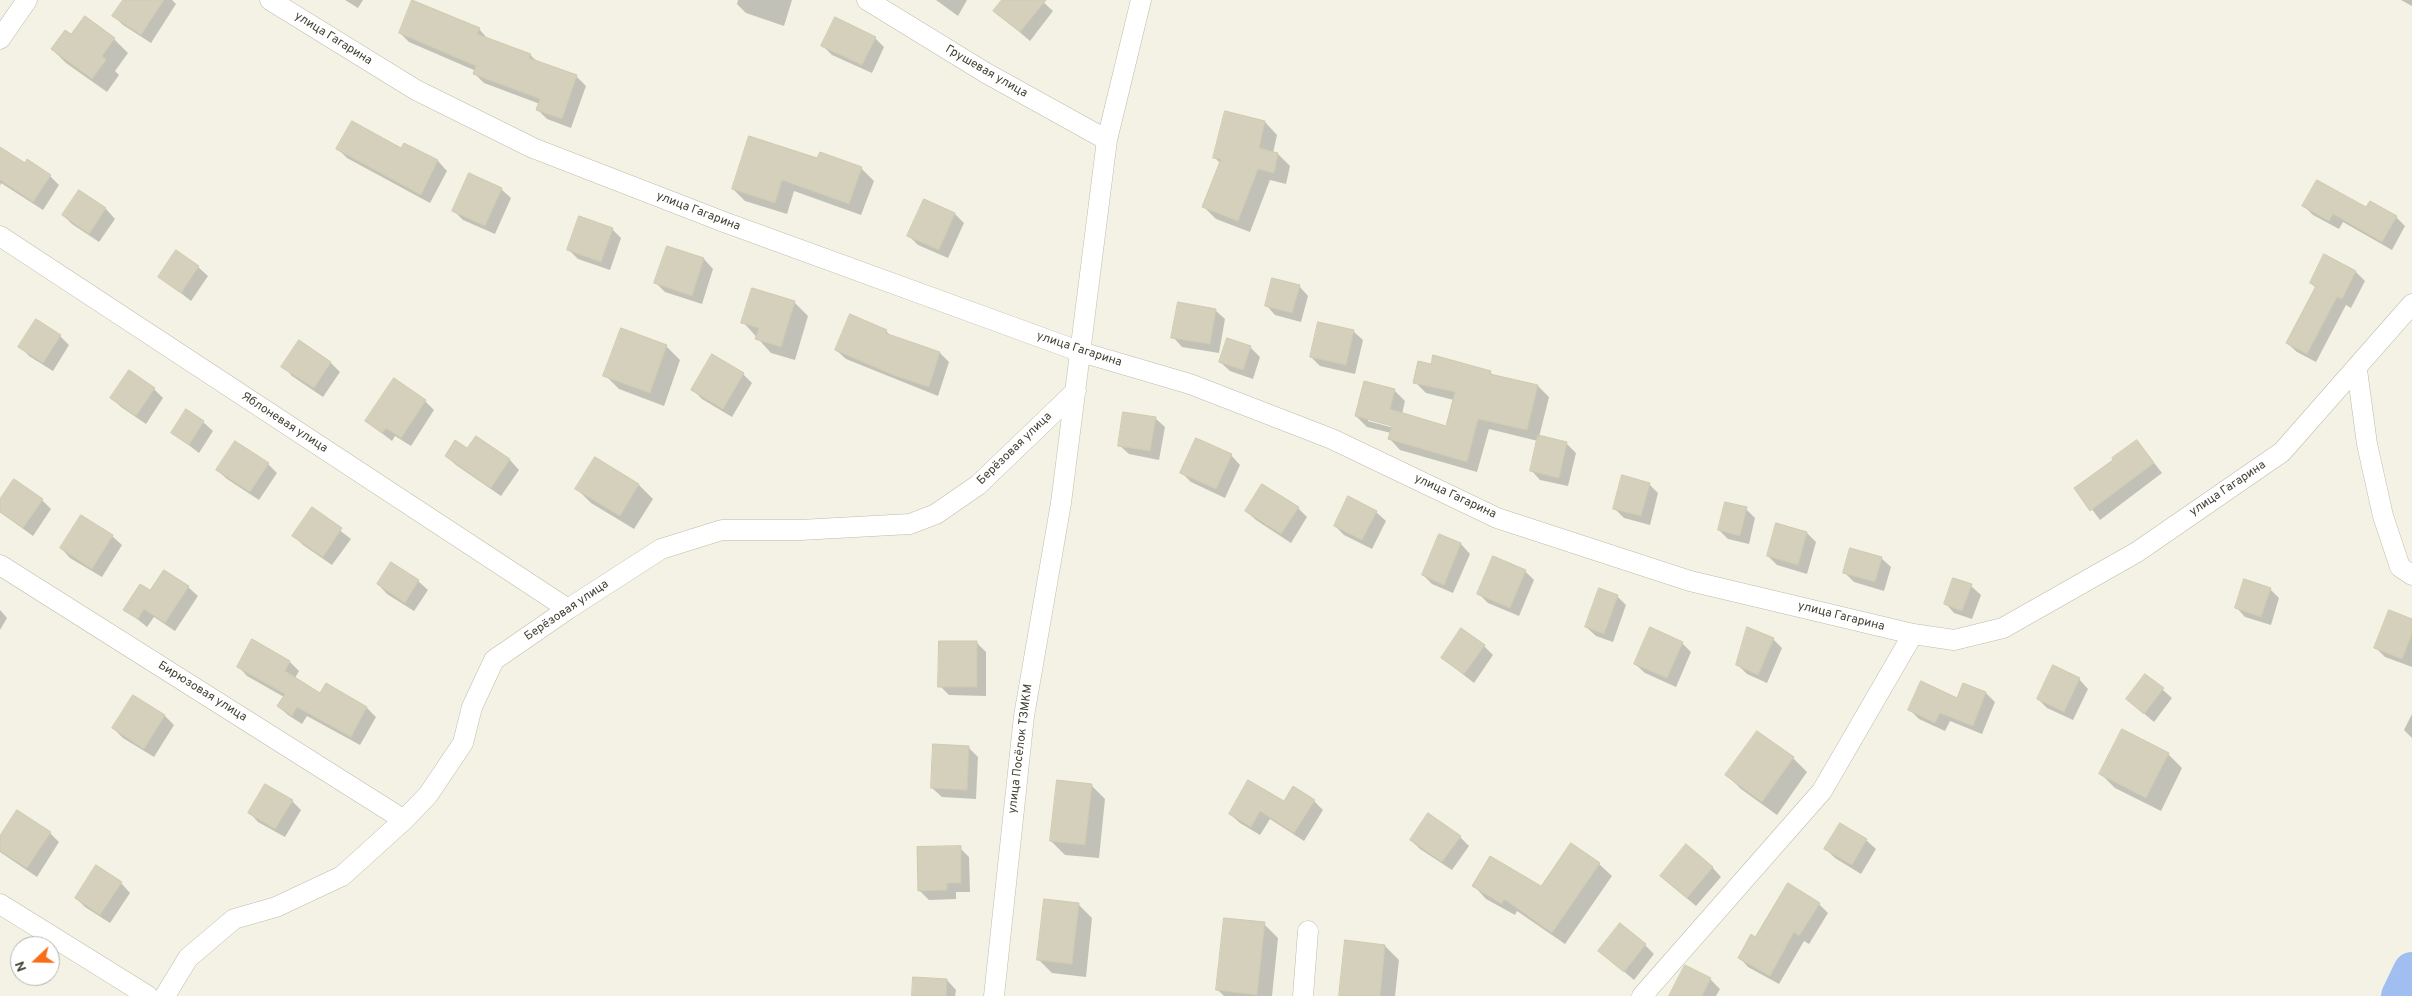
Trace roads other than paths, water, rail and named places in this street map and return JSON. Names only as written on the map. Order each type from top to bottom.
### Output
[{"type":"street","points":[[0,39],[27,0]]},
{"type":"street","name":"улица Гагарина","points":[[270,0],[416,90],[533,148],[724,222],[1081,352],[1190,384],[1332,439],[1497,518],[1690,580],[1913,634],[1954,640],[2003,628],[2137,552],[2282,452],[2412,304]]},
{"type":"street","name":"Грушевая улица","points":[[867,0],[986,73],[1107,140]]},
{"type":"street","name":"улица Посёлок ТЗМКМ","points":[[994,996],[1024,716],[1061,503],[1107,140],[1141,0]]},
{"type":"street","name":"Яблоневая улица","points":[[0,236],[568,609]]},
{"type":"street","points":[[2356,370],[2367,444],[2383,516],[2400,567],[2412,575]]},
{"type":"street","name":"Берёзовая улица","points":[[165,996],[188,958],[234,919],[276,907],[342,876],[404,820],[428,795],[464,743],[472,707],[494,660],[568,609],[661,548],[722,530],[800,530],[910,524],[936,514],[978,485],[1076,391]]},
{"type":"street","name":"Бирюзовая улица","points":[[0,565],[404,820]]},
{"type":"street","points":[[1642,996],[1822,791],[1913,634]]},
{"type":"street","points":[[0,904],[148,996]]},
{"type":"street","points":[[1303,996],[1308,931]]},
{"type":"waterway","points":[[2400,996],[2412,971]]}]
